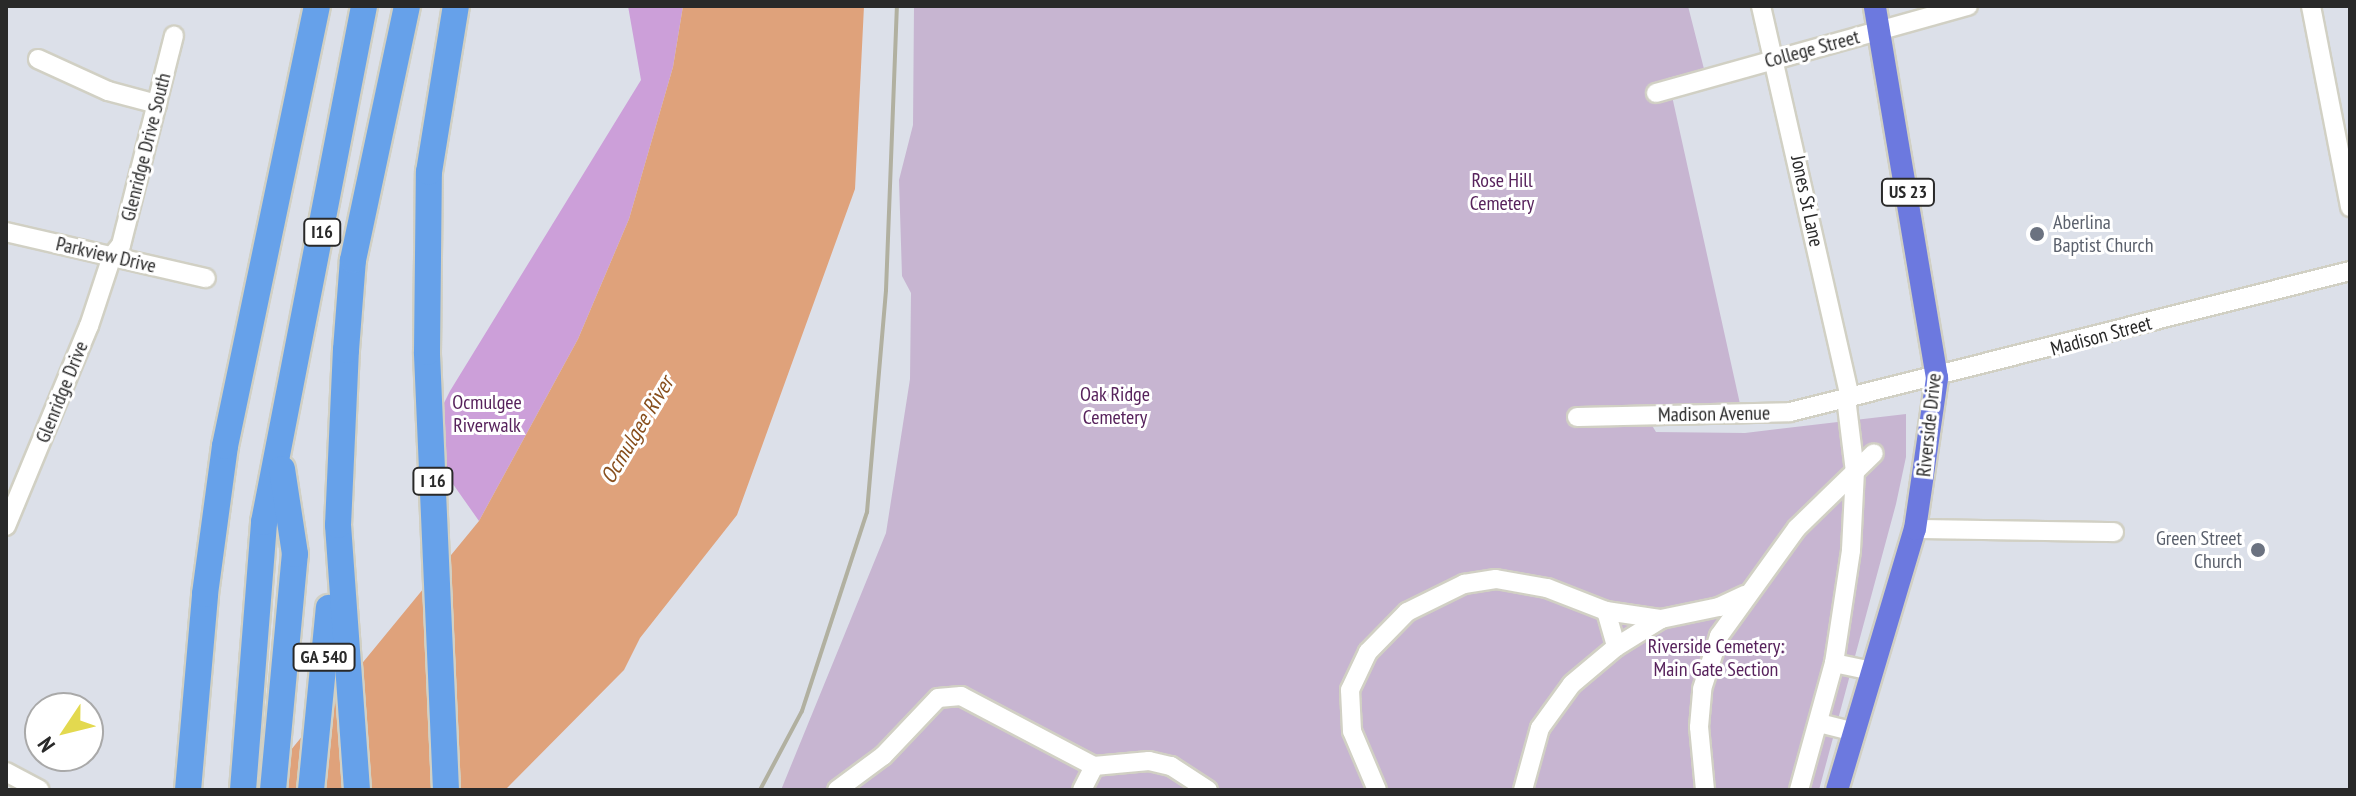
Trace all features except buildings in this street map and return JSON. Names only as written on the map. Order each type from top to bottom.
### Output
[{"type":"highway","points":[[188,790],[205,594],[225,446],[317,6]]},
{"type":"highway","name":"I16","points":[[273,790],[295,554],[280,457],[364,6]]},
{"type":"highway","points":[[357,790],[338,525],[353,260],[407,6]]},
{"type":"highway","name":"I 16","points":[[446,790],[427,352],[429,172],[456,6]]},
{"type":"highway","points":[[243,790],[264,522],[280,457]]},
{"type":"highway","name":"GA 540","points":[[311,790],[338,525]]},
{"type":"main road","name":"Riverside Drive","points":[[1837,790],[1915,529],[1937,378],[1875,6]]},
{"type":"street","name":"Jones St Lane","points":[[1761,6],[1776,59],[1848,398],[1855,472],[1851,550],[1834,663],[1799,790]]},
{"type":"street","name":"College Street","points":[[1656,93],[1968,6]]},
{"type":"street","points":[[2311,6],[2350,207]]},
{"type":"street","name":"Glenridge Drive South","points":[[112,256],[121,245],[174,36]]},
{"type":"street","points":[[38,59],[108,91],[157,104]]},
{"type":"street","name":"Parkview Drive","points":[[6,232],[206,278]]},
{"type":"street","name":"Glenridge Drive","points":[[6,526],[89,326],[112,256]]},
{"type":"street","name":"Madison Street","points":[[1848,398],[1937,378],[2350,271]]},
{"type":"street","name":"Madison Avenue","points":[[1577,417],[1738,416],[1790,412],[1848,398]]},
{"type":"street","points":[[1705,790],[1699,727],[1702,689],[1719,636],[1745,595],[1769,573],[1797,528],[1874,453]]},
{"type":"street","points":[[1915,529],[2114,532]]},
{"type":"street","points":[[1377,790],[1352,731],[1350,690],[1368,652],[1407,612],[1438,593],[1496,579],[1547,588],[1606,611],[1661,619],[1701,612],[1745,595]]},
{"type":"street","points":[[1606,611],[1616,647]]},
{"type":"street","points":[[1701,612],[1719,636]]},
{"type":"street","points":[[1523,790],[1547,713],[1616,647],[1661,619]]},
{"type":"street","points":[[1834,663],[1873,671]]},
{"type":"street","points":[[837,790],[883,756],[938,698],[946,697],[981,703],[1029,736],[1094,766],[1149,761],[1171,766],[1208,790]]},
{"type":"street","points":[[1819,723],[1855,732]]},
{"type":"street","points":[[1082,790],[1094,766]]},
{"type":"street","points":[[6,772],[40,790]]},
{"type":"green space","name":"Ocmulgee Riverwalk","points":[[628,6],[683,6],[673,67],[629,219],[578,339],[479,521],[424,443],[450,391],[641,80]]},
{"type":"green space","points":[[914,6],[1688,6],[1704,69],[1668,78],[1740,404],[1642,409],[1656,432],[1745,433],[1906,414],[1906,457],[1896,504],[1819,790],[781,790],[886,533],[910,379],[911,293],[902,276],[899,180],[913,125]]},
{"type":"water","name":"Ocmulgee River","points":[[683,6],[864,6],[855,189],[737,515],[640,638],[624,670],[505,790],[258,790],[479,521],[578,339],[629,219],[673,67]]},
{"type":"railway","points":[[760,790],[802,711],[867,512],[886,290],[897,6]]},
{"type":"place","name":"Aberlina Baptist Church","points":[[2037,234]]},
{"type":"place","name":"Green Street Church","points":[[2258,550]]},
{"type":"park label","name":"Rose Hill Cemetery","points":[[1502,192]]},
{"type":"park label","name":"Oak Ridge Cemetery","points":[[1115,406]]},
{"type":"park label","name":"Riverside Cemetery: Main Gate Section","points":[[1716,658]]}]
